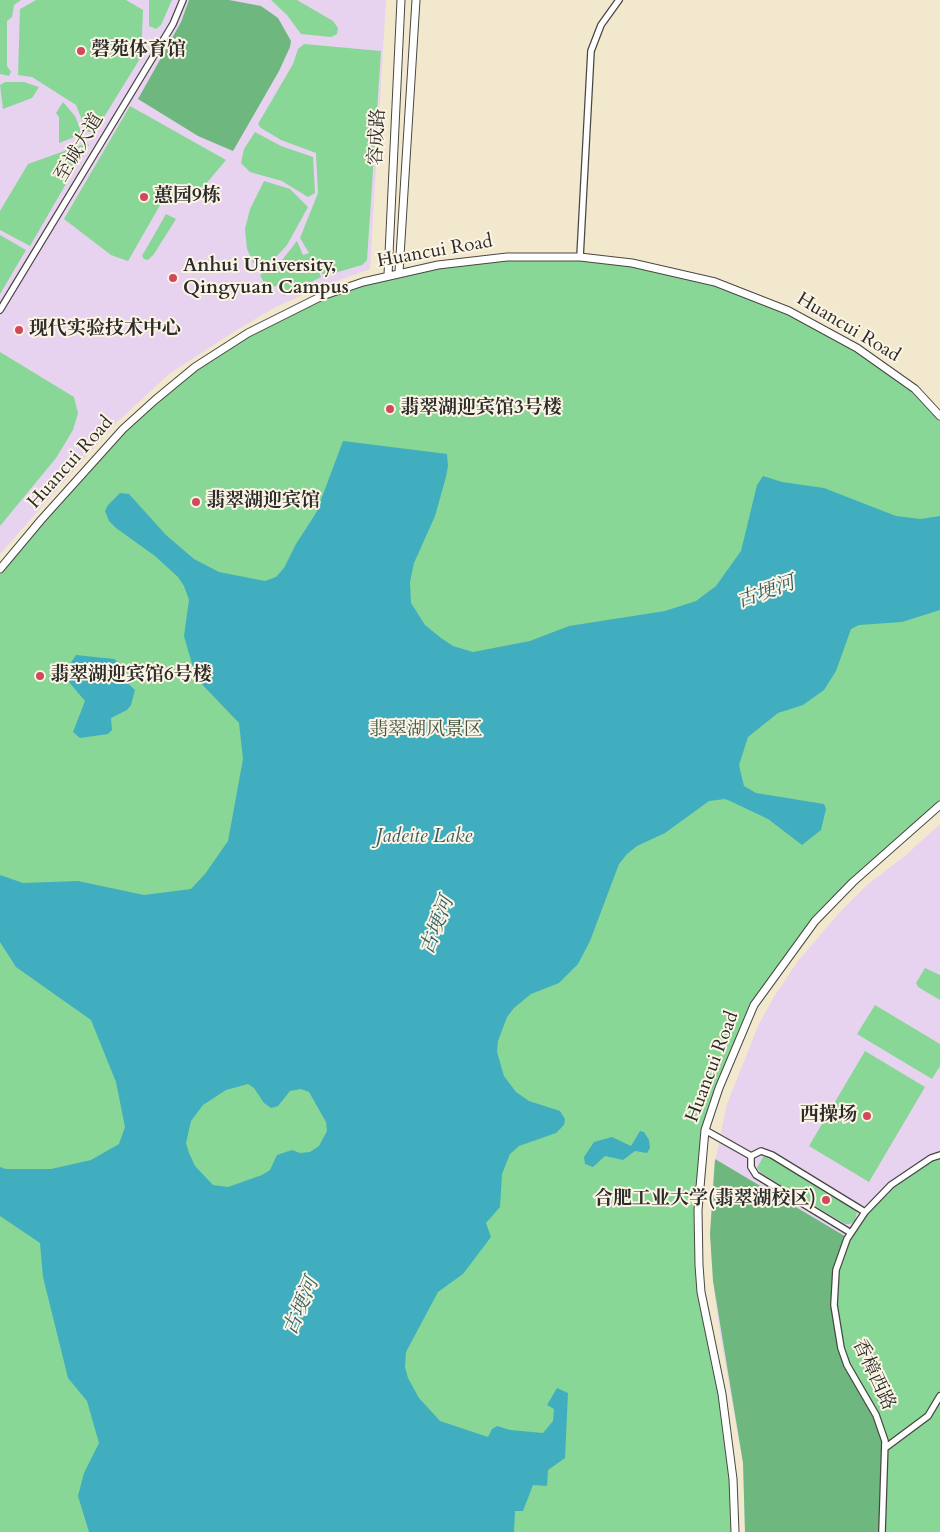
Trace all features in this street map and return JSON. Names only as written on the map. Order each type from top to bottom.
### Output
[{"type":"street","name":"至诚大道","points":[[0,310],[173,24],[183,0]]},
{"type":"street","name":"容成路","points":[[388,275],[402,0]]},
{"type":"street","name":"容成路","points":[[399,272],[416,0]]},
{"type":"street","points":[[580,258],[585,115],[591,51],[601,25],[620,0]]},
{"type":"street","name":"Huancui Road","points":[[0,569],[40,520],[123,429],[195,367],[248,334],[322,296],[399,272],[499,258],[580,258],[632,263],[680,273],[735,288],[825,329],[872,358],[914,389],[940,416]]},
{"type":"street","name":"Huancui Road","points":[[735,1532],[733,1479],[722,1394],[702,1292],[699,1265],[698,1210],[705,1130],[719,1088],[754,1005],[815,921],[853,882],[940,805]]},
{"type":"street","points":[[705,1130],[751,1156]]},
{"type":"street","points":[[751,1156],[761,1151],[772,1155],[866,1212]]},
{"type":"street","name":"香樟西路","points":[[882,1532],[885,1448],[882,1430],[876,1415],[847,1365],[841,1348],[833,1289],[836,1270],[851,1233],[866,1212],[891,1186],[931,1158],[940,1155]]},
{"type":"street","points":[[751,1156],[751,1167],[756,1175],[851,1233]]},
{"type":"street","points":[[885,1448],[928,1416],[940,1396]]},
{"type":"shaded area","name":"Anhui University, Qingyuan Campus","points":[[7,0],[386,0],[370,269],[320,287],[276,307],[169,374],[114,425],[0,554],[0,4]]},
{"type":"shaded area","name":"合肥工业大学(翡翠湖校区)","points":[[940,824],[940,1532],[745,1532],[743,1463],[720,1334],[713,1281],[710,1234],[714,1166],[727,1104],[758,1026],[775,995],[798,961],[839,913],[867,885],[906,855]]},
{"type":"green space","points":[[0,0],[21,0],[14,5],[12,17],[7,21],[7,66],[11,72],[9,76],[0,74]]},
{"type":"green space","name":"磬苑体育馆","points":[[36,0],[126,0],[143,10],[141,57],[96,130],[89,132],[86,130],[76,105],[32,77],[18,75],[20,9]]},
{"type":"green space","points":[[149,0],[172,0],[161,25],[156,29],[149,26]]},
{"type":"green space","points":[[189,0],[229,0],[261,6],[278,18],[291,41],[279,71],[233,151],[198,136],[138,99],[181,22]]},
{"type":"green space","points":[[271,0],[297,0],[333,21],[338,28],[337,34],[331,37],[301,34],[287,15]]},
{"type":"green space","points":[[304,44],[381,51],[367,260],[362,265],[324,276],[314,261],[321,277],[284,296],[278,285],[267,289],[260,275],[283,259],[297,241],[303,255],[309,253],[300,238],[318,193],[316,153],[281,140],[261,128],[258,124],[293,64],[298,49]]},
{"type":"green space","points":[[5,82],[24,82],[39,87],[32,98],[3,109],[0,85]]},
{"type":"green space","points":[[63,102],[75,116],[82,134],[59,143],[59,117],[56,113]]},
{"type":"green space","points":[[130,106],[226,160],[189,204],[167,193],[128,261],[111,255],[64,219]]},
{"type":"green space","points":[[255,132],[281,146],[313,157],[315,193],[308,197],[282,181],[250,172],[241,163],[244,149]]},
{"type":"green space","points":[[87,143],[89,145],[30,246],[0,230],[0,211],[28,164]]},
{"type":"green space","points":[[264,181],[290,189],[308,207],[287,245],[276,257],[258,268],[255,266],[247,249],[245,229],[250,209]]},
{"type":"green space","points":[[166,214],[176,219],[154,254],[148,260],[144,259],[142,256]]},
{"type":"green space","points":[[0,235],[26,250],[0,294]]},
{"type":"green space","name":"翡翠湖风景区","points":[[552,256],[680,273],[779,306],[896,374],[940,416],[940,805],[821,913],[754,1005],[705,1130],[699,1265],[722,1394],[735,1532],[0,1532],[0,569],[123,429],[216,353],[322,296],[438,265]]},
{"type":"green space","points":[[0,352],[74,397],[78,413],[73,430],[56,458],[0,526]]},
{"type":"green space","points":[[925,968],[940,975],[940,1000],[918,987],[916,983]]},
{"type":"green space","points":[[875,1005],[940,1044],[940,1066],[932,1079],[857,1034]]},
{"type":"green space","name":"西操场","points":[[865,1051],[925,1087],[869,1182],[809,1146]]},
{"type":"green space","points":[[940,1155],[940,1532],[882,1532],[836,1320],[836,1270],[851,1233],[891,1185]]},
{"type":"green space","points":[[763,1157],[769,1157],[854,1207],[857,1212],[855,1221],[845,1224],[761,1173],[757,1168]]},
{"type":"green space","points":[[715,1159],[848,1238],[833,1289],[841,1348],[885,1441],[882,1532],[745,1532],[743,1463],[713,1281],[710,1234]]},
{"type":"water","name":"Jadeite Lake","points":[[343,441],[447,454],[448,466],[446,477],[435,516],[414,563],[410,582],[411,603],[425,625],[441,638],[453,646],[473,652],[530,641],[569,626],[665,611],[696,601],[716,586],[741,551],[757,485],[763,476],[782,482],[824,488],[896,516],[921,519],[940,516],[940,610],[902,622],[859,625],[851,629],[836,671],[824,690],[803,705],[778,713],[748,737],[739,765],[744,786],[756,793],[824,804],[826,809],[821,830],[802,845],[768,819],[730,801],[725,799],[709,801],[665,833],[637,846],[627,854],[619,864],[590,941],[578,964],[559,983],[531,994],[514,1008],[507,1017],[498,1041],[497,1052],[504,1076],[516,1092],[529,1101],[560,1111],[565,1119],[564,1125],[556,1133],[519,1146],[510,1154],[502,1174],[500,1207],[486,1223],[491,1237],[463,1274],[438,1292],[406,1352],[405,1367],[408,1378],[419,1398],[440,1421],[488,1437],[492,1429],[497,1426],[510,1430],[543,1433],[553,1421],[554,1409],[547,1405],[557,1388],[568,1393],[565,1458],[548,1470],[547,1486],[533,1485],[523,1511],[515,1511],[514,1532],[89,1532],[78,1496],[84,1473],[99,1443],[87,1401],[68,1378],[43,1277],[40,1243],[0,1216],[0,1167],[6,1169],[51,1169],[91,1160],[119,1144],[125,1127],[116,1082],[91,1020],[16,967],[0,942],[0,875],[23,883],[78,881],[144,895],[191,889],[205,874],[228,841],[243,759],[239,723],[196,678],[184,636],[189,600],[184,586],[178,577],[155,556],[109,521],[105,511],[108,505],[120,493],[129,494],[166,535],[194,559],[219,572],[265,581],[276,577],[284,568],[296,544],[316,513]],"holes":[[[248,1084],[254,1088],[264,1103],[271,1108],[278,1106],[290,1091],[301,1089],[309,1092],[326,1122],[327,1131],[319,1146],[310,1152],[300,1153],[292,1150],[277,1155],[270,1170],[262,1175],[228,1187],[213,1185],[195,1166],[189,1153],[186,1143],[191,1121],[203,1105],[226,1090]]]},
{"type":"water","points":[[76,655],[114,659],[118,662],[123,679],[135,690],[131,705],[127,710],[111,718],[112,730],[108,734],[80,738],[73,732],[85,701],[63,675]]},
{"type":"water","points":[[640,1131],[644,1132],[649,1140],[650,1148],[647,1153],[635,1151],[623,1160],[605,1156],[593,1167],[585,1164],[584,1157],[594,1142],[612,1137],[631,1146]]},
{"type":"place","name":"磬苑体育馆","points":[[81,51]]},
{"type":"place","name":"蕙园9栋","points":[[144,197]]},
{"type":"place","name":"Anhui University, Qingyuan Campus","points":[[173,278]]},
{"type":"place","name":"现代实验技术中心","points":[[19,330]]},
{"type":"place","name":"翡翠湖迎宾馆3号楼","points":[[390,409]]},
{"type":"place","name":"翡翠湖迎宾馆","points":[[196,502]]},
{"type":"place","name":"翡翠湖迎宾馆6号楼","points":[[40,676]]},
{"type":"place","name":"西操场","points":[[867,1116]]},
{"type":"place","name":"合肥工业大学(翡翠湖校区)","points":[[826,1200]]},
{"type":"water label","name":"古埂河","points":[[766,593]]},
{"type":"water label","name":"古埂河","points":[[438,926]]},
{"type":"water label","name":"古埂河","points":[[302,1307]]}]
